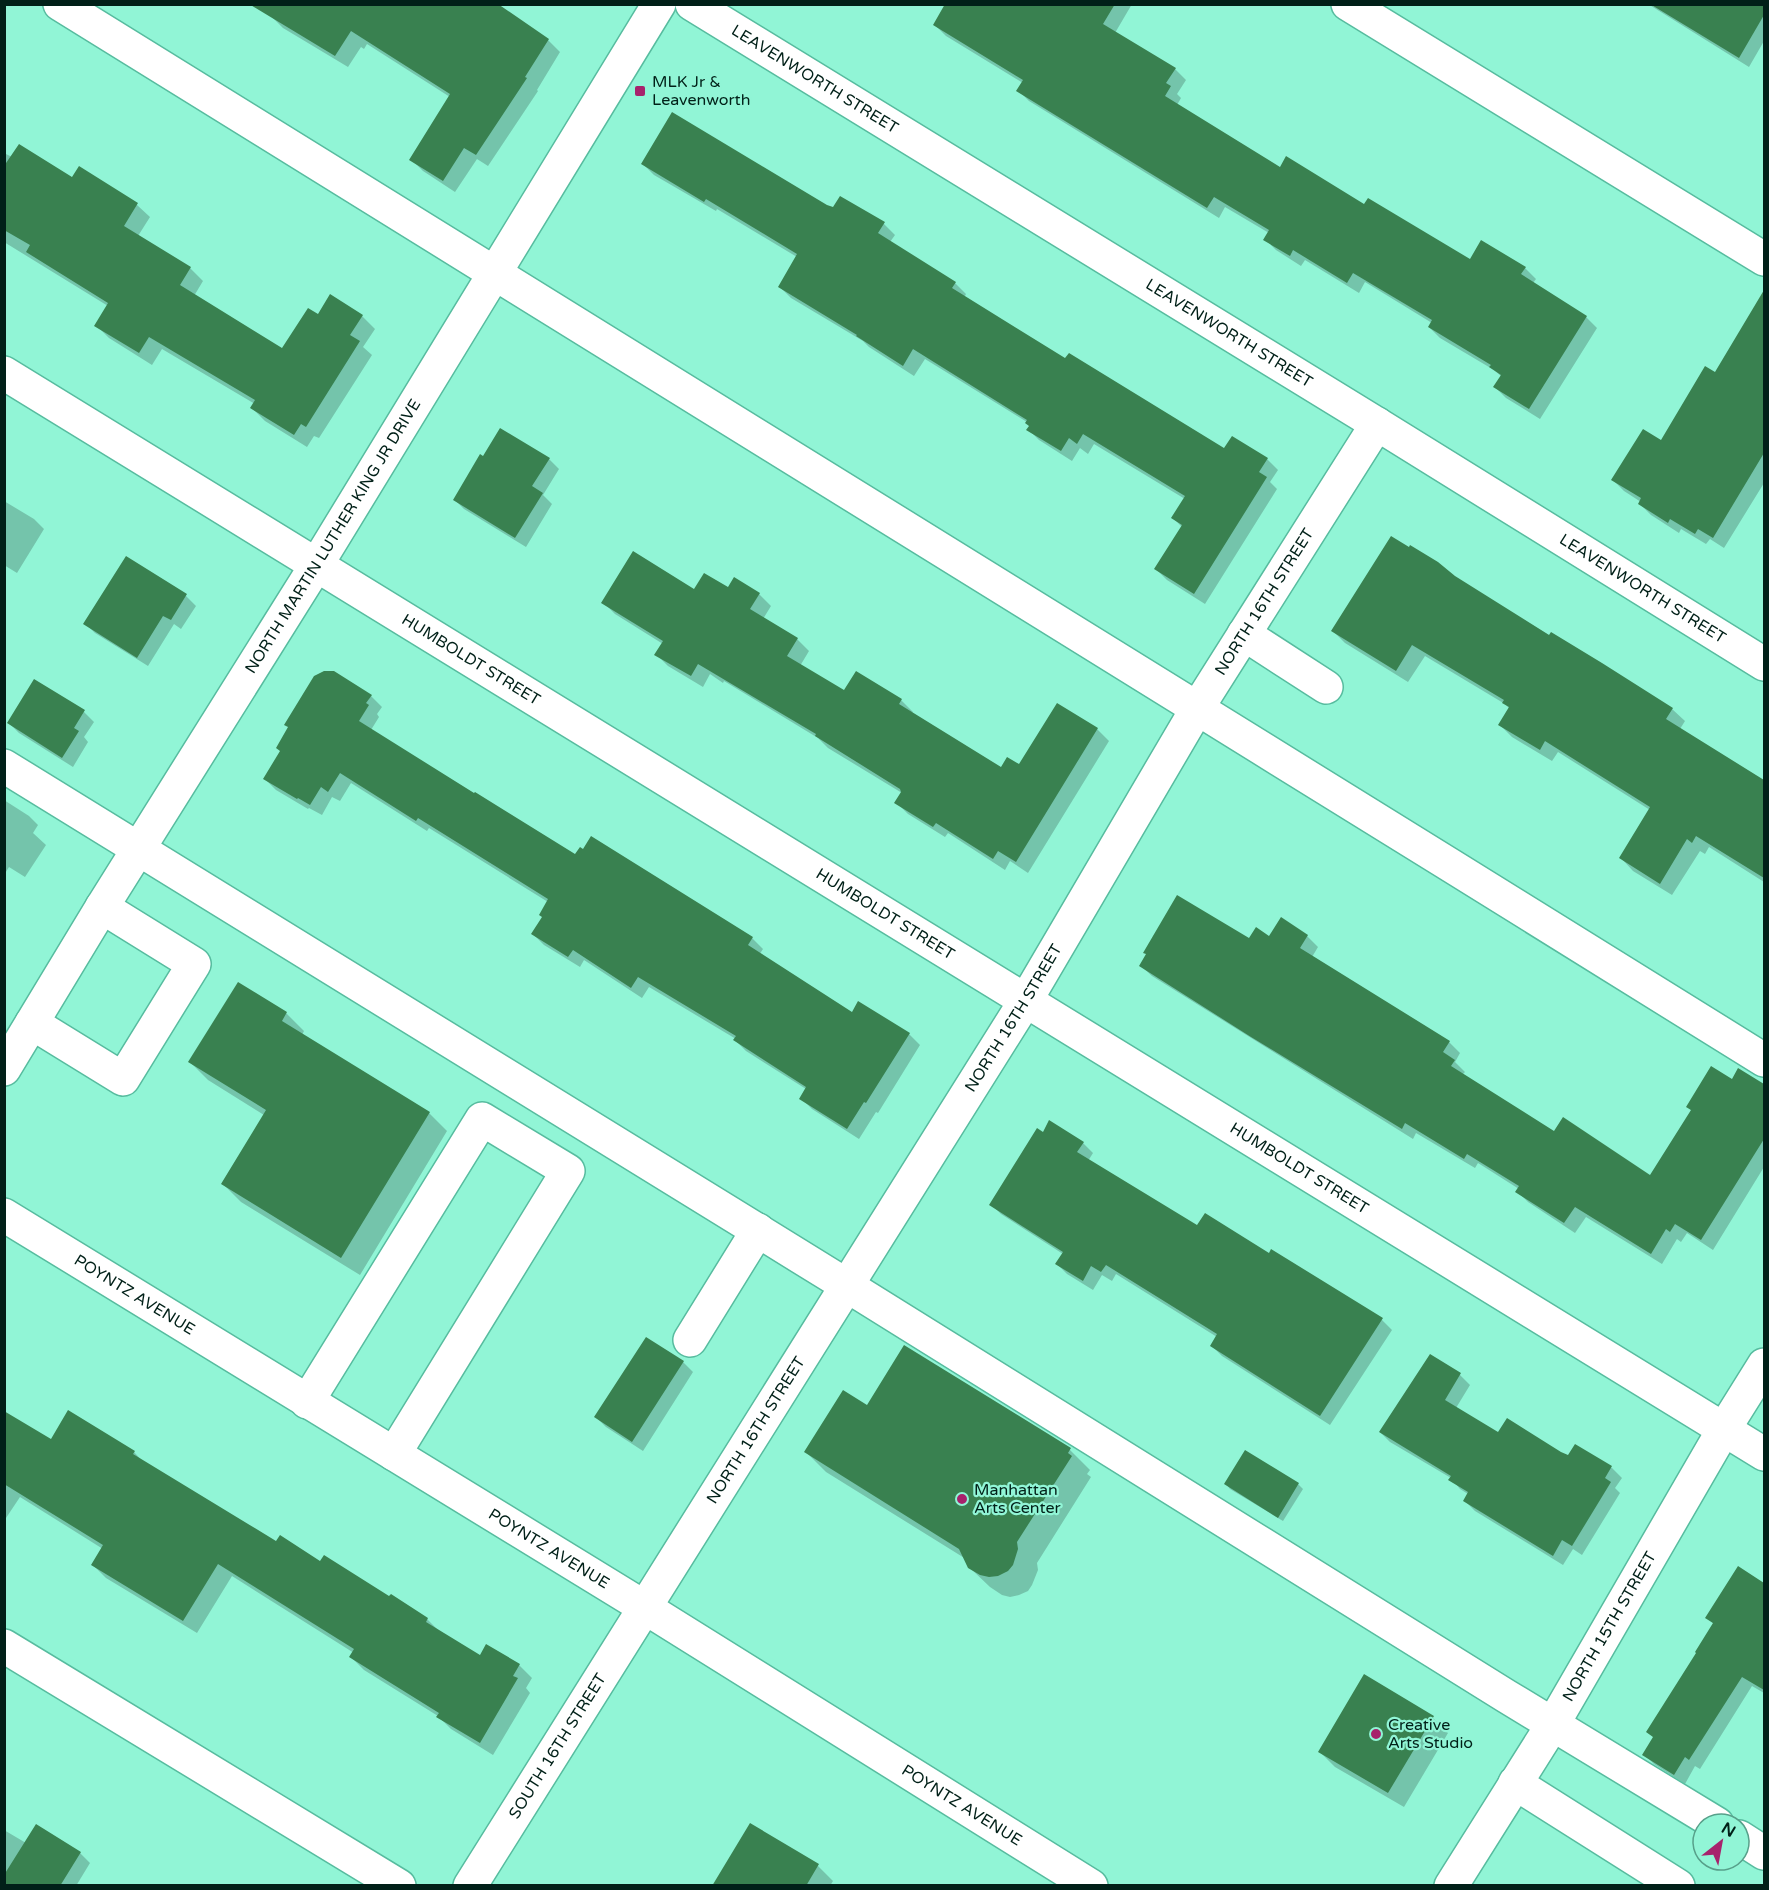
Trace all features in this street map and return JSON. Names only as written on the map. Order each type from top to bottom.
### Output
[{"type":"street","points":[[60,4],[1198,707],[1764,1060]]},
{"type":"street","name":"NORTH MARTIN LUTHER KING JR DRIVE","points":[[4,1068],[317,564],[658,4]]},
{"type":"street","name":"LEAVENWORTH STREET","points":[[692,4],[1764,664]]},
{"type":"street","points":[[1348,4],[1764,259]]},
{"type":"street","name":"HUMBOLDT STREET","points":[[4,373],[1764,1454]]},
{"type":"street","name":"NORTH 16TH STREET","points":[[644,1607],[1026,1000],[1198,707],[1377,424]]},
{"type":"street","points":[[1244,634],[1326,687]]},
{"type":"street","points":[[4,766],[1697,1812]]},
{"type":"street","points":[[32,1023],[123,1079],[194,964],[102,907]]},
{"type":"street","points":[[308,1402],[482,1119],[568,1171],[394,1454]]},
{"type":"street","name":"POYNTZ AVENUE","points":[[4,1215],[644,1607],[1087,1885]]},
{"type":"street","points":[[690,1340],[758,1230]]},
{"type":"street","name":"NORTH 15TH STREET","points":[[1451,1886],[1552,1724],[1724,1429],[1764,1365]]},
{"type":"street","name":"SOUTH 16TH STREET","points":[[470,1886],[644,1607]]},
{"type":"street","points":[[4,1646],[399,1886]]},
{"type":"street","points":[[1515,1783],[1678,1886]]},
{"type":"street","points":[[1751,1845],[1764,1853]]},
{"type":"building","points":[[249,4],[498,4],[549,39],[525,77],[527,78],[476,155],[464,148],[443,181],[409,160],[450,94],[351,31],[335,56]]},
{"type":"building","points":[[945,4],[1115,4],[1103,24],[1176,68],[1166,83],[1171,86],[1165,96],[1280,167],[1286,156],[1364,204],[1368,198],[1470,259],[1481,240],[1526,267],[1521,274],[1587,316],[1529,409],[1493,387],[1501,375],[1489,367],[1491,365],[1428,327],[1432,320],[1353,273],[1347,283],[1293,250],[1290,256],[1263,240],[1269,230],[1214,197],[1207,208],[1016,91],[1023,80],[933,25]]},
{"type":"building","points":[[1650,4],[1764,4],[1764,15],[1739,58]]},
{"type":"building","points":[[672,112],[827,205],[833,207],[840,196],[885,222],[878,233],[956,282],[952,288],[1065,358],[1069,353],[1224,448],[1232,436],[1268,458],[1259,472],[1267,477],[1194,594],[1154,569],[1182,525],[1171,518],[1185,496],[1083,434],[1077,444],[1069,438],[1061,451],[1026,430],[1029,426],[1025,423],[1027,420],[913,349],[903,366],[778,287],[797,254],[706,199],[704,202],[641,164]]},
{"type":"building","points":[[19,144],[72,177],[79,166],[138,203],[124,226],[191,267],[180,285],[282,348],[308,308],[318,314],[330,294],[363,315],[350,335],[360,341],[306,427],[301,424],[294,435],[250,408],[255,400],[149,337],[139,353],[94,326],[108,303],[26,252],[30,245],[4,230],[4,166]]},
{"type":"building","points":[[1764,290],[1764,453],[1713,538],[1698,529],[1695,534],[1670,519],[1668,523],[1638,504],[1641,498],[1611,480],[1643,429],[1661,440],[1705,366],[1715,372]]},
{"type":"building","points":[[500,428],[550,458],[532,486],[543,493],[515,538],[453,500],[480,454],[483,456]]},
{"type":"building","points":[[1391,536],[1438,562],[1455,576],[1549,635],[1551,632],[1673,708],[1666,719],[1764,780],[1764,878],[1696,836],[1692,843],[1687,839],[1660,884],[1619,858],[1650,807],[1545,741],[1540,750],[1498,725],[1509,707],[1502,703],[1504,700],[1412,645],[1396,671],[1331,631]]},
{"type":"building","points":[[633,551],[694,589],[704,573],[728,587],[734,577],[760,593],[750,609],[798,638],[787,656],[844,690],[856,671],[902,699],[899,704],[1001,767],[1007,757],[1019,764],[1057,703],[1098,728],[1016,862],[998,851],[993,859],[936,823],[933,827],[894,803],[901,792],[900,789],[815,736],[816,734],[698,664],[691,676],[654,655],[663,641],[601,603]]},
{"type":"building","points":[[126,556],[187,594],[171,620],[163,616],[137,658],[83,624]]},
{"type":"building","points":[[324,671],[334,671],[372,695],[359,721],[474,793],[575,854],[580,847],[583,849],[591,836],[753,937],[748,945],[852,1012],[858,1001],[910,1033],[847,1129],[799,1099],[806,1087],[733,1040],[736,1036],[638,977],[631,988],[573,950],[568,957],[531,934],[542,917],[539,915],[548,899],[418,818],[416,821],[340,773],[328,792],[321,787],[310,805],[263,779],[280,751],[276,748],[288,727],[284,725],[314,676]]},
{"type":"building","points":[[34,679],[85,710],[74,728],[79,731],[62,758],[7,723]]},
{"type":"building","points":[[1177,895],[1249,938],[1256,927],[1269,936],[1281,917],[1308,935],[1300,948],[1450,1041],[1443,1052],[1455,1060],[1451,1066],[1554,1131],[1563,1117],[1650,1175],[1691,1110],[1686,1107],[1711,1066],[1732,1079],[1738,1068],[1764,1084],[1764,1139],[1701,1240],[1675,1224],[1670,1232],[1666,1229],[1651,1254],[1575,1207],[1564,1223],[1515,1192],[1519,1186],[1467,1154],[1464,1159],[1405,1123],[1402,1129],[1139,966],[1146,954],[1143,953]]},
{"type":"building","points":[[238,982],[287,1012],[282,1021],[430,1112],[341,1258],[221,1184],[266,1110],[188,1062]]},
{"type":"building","points":[[1049,1120],[1084,1142],[1077,1152],[1197,1225],[1205,1213],[1269,1253],[1271,1249],[1383,1318],[1320,1416],[1210,1346],[1217,1334],[1106,1265],[1101,1272],[1091,1266],[1083,1281],[1055,1264],[1063,1252],[989,1205],[1037,1128],[1043,1132]]},
{"type":"building","points":[[646,1337],[684,1361],[632,1442],[594,1417]]},
{"type":"building","name":"Manhattan Arts Center","points":[[904,1345],[1071,1448],[1068,1453],[1072,1456],[1017,1542],[1018,1549],[1013,1565],[1008,1571],[998,1576],[980,1575],[968,1568],[959,1549],[804,1452],[843,1390],[867,1405]]},
{"type":"building","points":[[1430,1354],[1461,1373],[1445,1400],[1498,1432],[1507,1418],[1561,1452],[1568,1455],[1575,1444],[1612,1466],[1605,1478],[1611,1482],[1572,1546],[1562,1540],[1553,1556],[1463,1501],[1468,1492],[1448,1480],[1451,1476],[1379,1432]]},
{"type":"building","points":[[68,1410],[135,1451],[133,1454],[276,1541],[280,1535],[320,1561],[324,1555],[389,1596],[391,1594],[428,1618],[426,1622],[480,1655],[486,1644],[520,1664],[513,1676],[518,1678],[480,1743],[436,1717],[439,1713],[349,1657],[354,1649],[218,1564],[183,1621],[91,1565],[103,1545],[4,1484],[4,1411],[51,1439]]},
{"type":"building","points":[[1245,1450],[1299,1483],[1278,1518],[1224,1484]]},
{"type":"building","points":[[1738,1566],[1764,1583],[1764,1690],[1742,1677],[1689,1760],[1685,1757],[1674,1775],[1642,1755],[1653,1737],[1646,1732],[1713,1623],[1705,1618]]},
{"type":"building","name":"Creative Arts Studio","points":[[1364,1674],[1434,1716],[1388,1793],[1318,1752]]},
{"type":"building","points":[[750,1823],[819,1864],[806,1886],[712,1886]]},
{"type":"building","points":[[36,1824],[81,1852],[60,1886],[4,1886],[4,1875]]},
{"type":"place","name":"MLK Jr & Leavenworth","points":[[640,91]]},
{"type":"place","name":"Manhattan Arts Center","points":[[962,1499]]},
{"type":"place","name":"Creative Arts Studio","points":[[1376,1734]]}]
